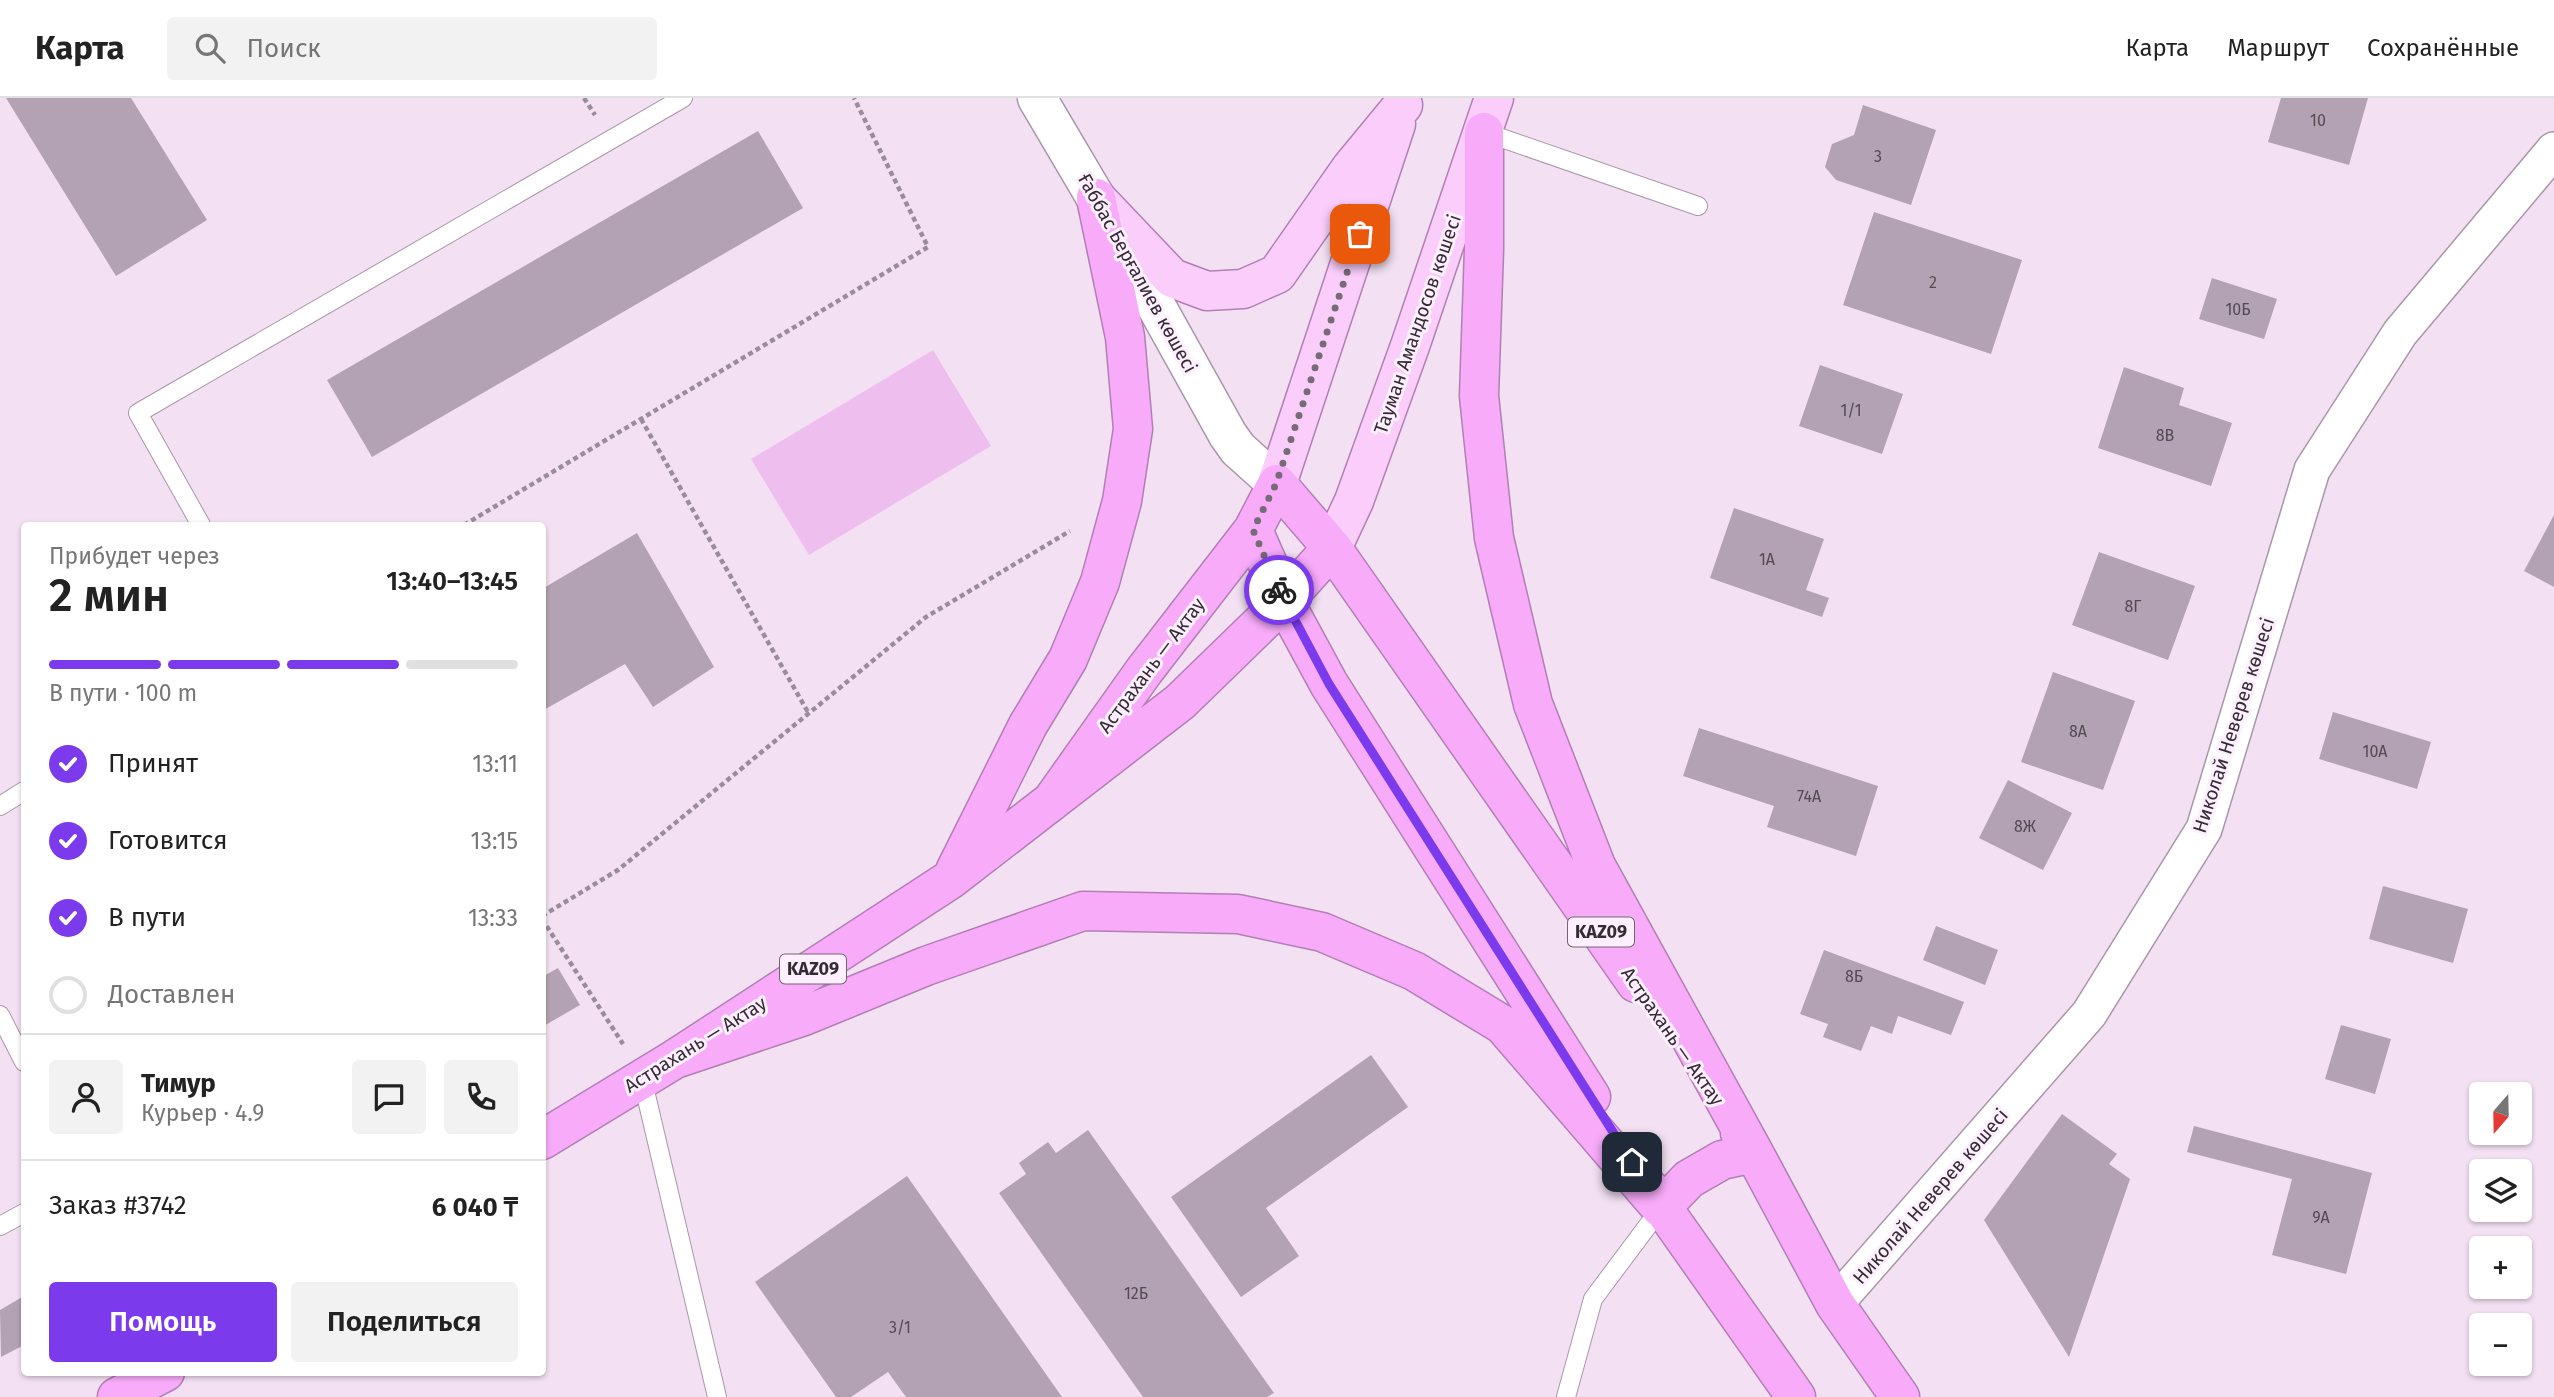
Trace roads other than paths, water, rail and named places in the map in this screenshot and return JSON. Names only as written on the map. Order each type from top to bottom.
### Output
[{"type":"highway","points":[[1489,115],[1479,396],[1494,538],[1533,704],[1596,866],[1754,1153],[1722,1160],[1689,1179],[1661,1208]]},
{"type":"highway","points":[[951,879],[1028,725],[1068,659],[1100,582],[1122,501],[1133,429],[1125,337],[1096,198]]},
{"type":"highway","name":"Астрахань — Актау","points":[[1051,802],[1144,671],[1253,530],[1276,484],[1332,548],[1754,1153],[1835,1304],[1900,1397]]},
{"type":"highway","points":[[1253,530],[1284,601],[1329,684],[1661,1208],[1796,1397]]},
{"type":"highway","name":"Астрахань — Актау","points":[[546,1138],[675,1059],[951,879],[1180,702],[1284,601],[1332,548]]},
{"type":"highway","points":[[675,1059],[804,1016],[926,966],[1083,911],[1238,914],[1333,936],[1414,971],[1503,1025],[1661,1208]]},
{"type":"highway","points":[[117,1397],[157,1376]]},
{"type":"main road","name":"Ғаббас Берғалиев көшесі","points":[[1037,98],[1238,449],[1276,484]]},
{"type":"main road","points":[[1096,198],[1172,278],[1207,291],[1243,289],[1277,274],[1351,168],[1404,101]]},
{"type":"main road","points":[[1276,484],[1404,101]]},
{"type":"main road","name":"Тауман Амандосов көшесі","points":[[1332,548],[1364,475],[1489,115]]},
{"type":"main road","name":"Ғаббас Берғалиев көшесі","points":[[1238,449],[1253,530]]},
{"type":"street","name":"Николай Неверев көшесі","points":[[1835,1304],[2089,1014],[2204,829],[2312,470],[2400,333],[2554,150]]},
{"type":"lane","points":[[199,522],[138,413],[682,98]]},
{"type":"lane","points":[[1489,115],[1698,206]]},
{"type":"lane","points":[[0,806],[21,793]]},
{"type":"lane","points":[[0,1015],[21,1056]]},
{"type":"lane","points":[[642,1078],[717,1397]]},
{"type":"lane","points":[[1566,1397],[1593,1299],[1661,1208]]},
{"type":"lane","points":[[0,1226],[21,1215]]}]
